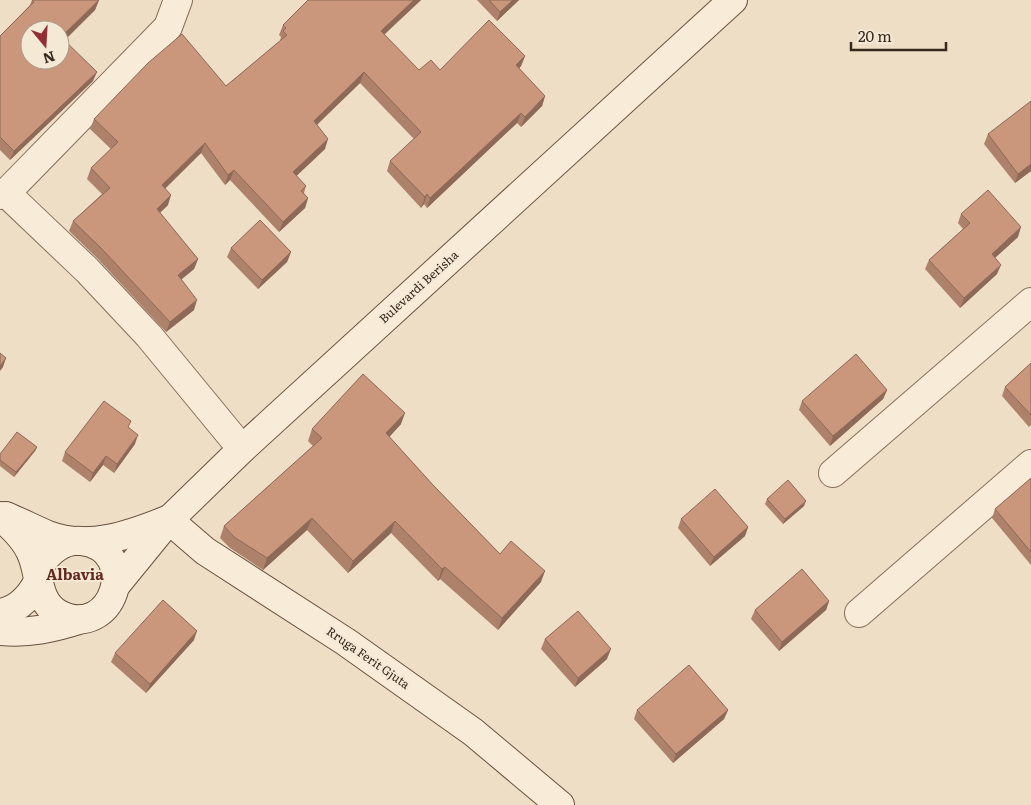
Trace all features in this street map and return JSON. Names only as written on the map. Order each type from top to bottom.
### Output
[{"type":"street","points":[[178,0],[168,27],[3,194],[87,270],[149,336],[242,450]]},
{"type":"street","name":"Bulevardi Berisha","points":[[116,585],[169,520],[242,450],[733,0]]},
{"type":"street","points":[[832,473],[1031,302]]},
{"type":"street","points":[[858,613],[1031,464]]},
{"type":"street","points":[[0,514],[49,535],[92,544],[103,550],[111,560],[116,572],[116,585],[112,597],[105,608],[94,615],[51,629],[19,633],[0,631]]},
{"type":"street","points":[[0,514],[30,551],[41,594],[48,605],[58,614],[69,618],[82,618]]},
{"type":"street","points":[[0,612],[8,611],[26,600],[38,581],[40,569],[46,557],[55,548],[67,542],[115,539],[169,520]]},
{"type":"street","name":"Rruga Ferit Gjuta","points":[[169,520],[205,551],[346,642],[472,732],[560,805]]},
{"type":"building","points":[[32,0],[99,0],[70,28],[70,20],[20,20],[20,70],[70,70],[70,46],[97,72],[14,151],[0,137],[0,36],[34,2]]},
{"type":"building","points":[[308,0],[414,0],[381,31],[419,70],[431,60],[440,70],[489,20],[525,56],[516,65],[545,96],[525,117],[521,113],[430,198],[427,194],[425,197],[390,161],[421,132],[364,72],[314,121],[328,139],[293,172],[306,186],[301,191],[308,198],[283,222],[234,170],[228,175],[205,143],[162,185],[171,195],[157,209],[198,259],[178,275],[197,300],[170,322],[102,249],[73,221],[110,188],[91,168],[118,142],[94,119],[148,63],[182,34],[226,86],[287,35],[283,31],[286,28],[283,25]]},
{"type":"building","points":[[489,0],[513,0],[500,12]]},
{"type":"building","points":[[1031,101],[1031,164],[1018,174],[988,134]]},
{"type":"building","points":[[988,190],[1021,227],[992,254],[1001,265],[964,298],[929,260],[970,223],[961,214]]},
{"type":"building","points":[[260,220],[291,252],[262,280],[231,248]]},
{"type":"building","points":[[0,353],[6,358],[0,366]]},
{"type":"building","points":[[856,354],[887,390],[833,436],[802,401]]},
{"type":"building","points":[[1031,363],[1031,415],[1005,387]]},
{"type":"building","points":[[363,374],[405,413],[386,433],[433,485],[500,554],[511,541],[545,571],[502,618],[445,567],[442,569],[395,521],[353,561],[312,518],[267,558],[234,537],[224,526],[322,438],[312,429]]},
{"type":"building","points":[[104,401],[131,421],[128,427],[138,435],[117,464],[106,456],[93,473],[65,452]]},
{"type":"building","points":[[17,432],[37,447],[16,472],[0,460],[0,454]]},
{"type":"building","points":[[1031,478],[1031,552],[995,509]]},
{"type":"building","points":[[788,480],[806,501],[785,519],[767,499]]},
{"type":"building","points":[[715,489],[748,527],[714,557],[681,519]]},
{"type":"building","points":[[802,569],[829,601],[782,642],[755,610]]},
{"type":"building","points":[[163,600],[197,631],[150,684],[115,653]]},
{"type":"building","points":[[578,611],[611,649],[578,678],[545,639]]},
{"type":"building","points":[[689,665],[728,710],[676,754],[637,710]]},
{"type":"district","name":"Albavia","points":[[75,575]]}]
